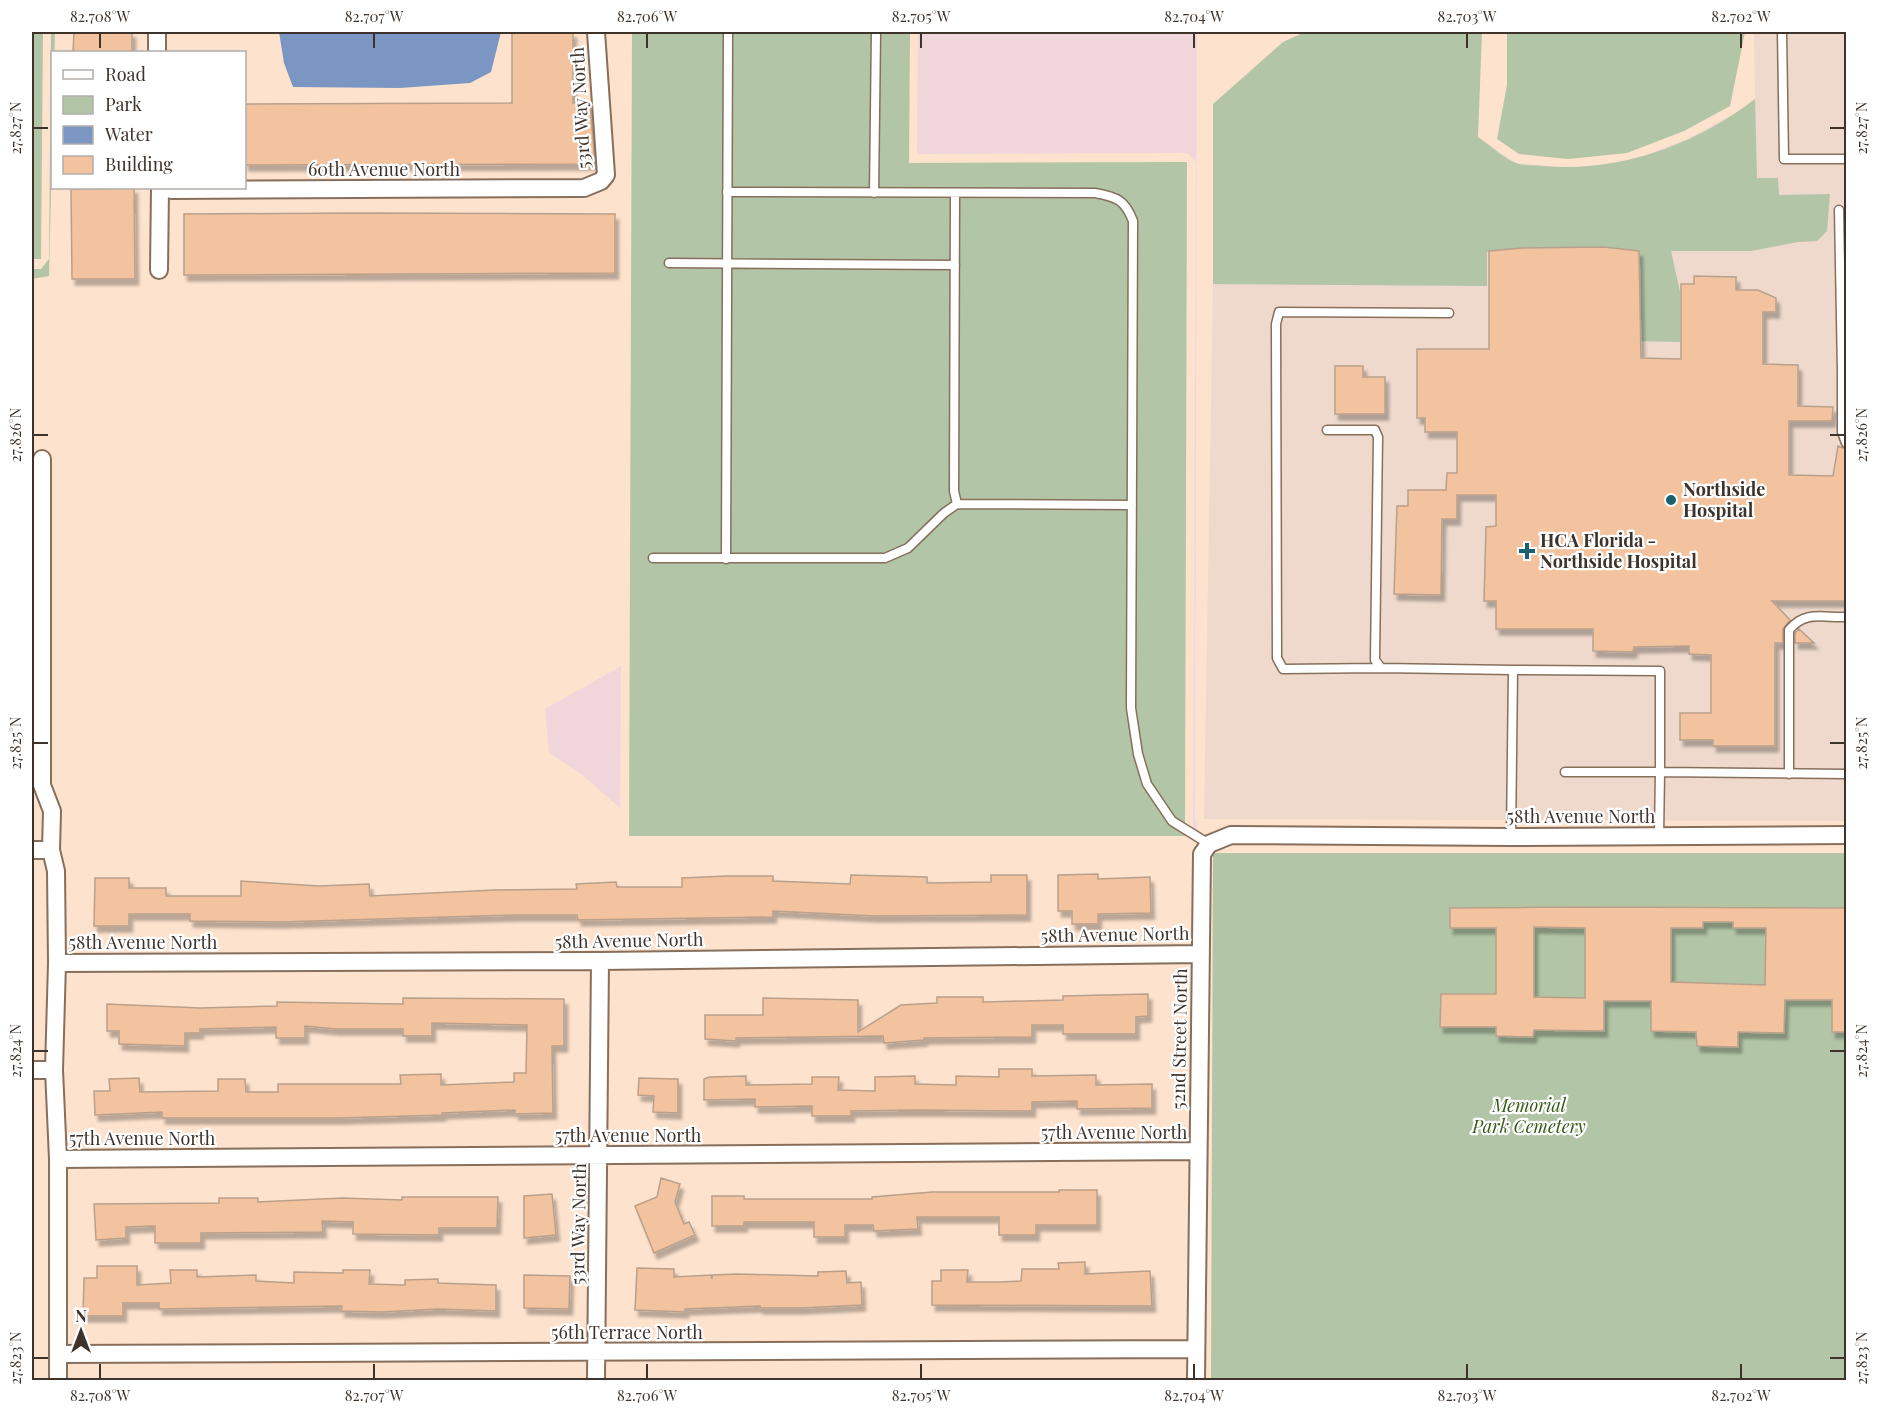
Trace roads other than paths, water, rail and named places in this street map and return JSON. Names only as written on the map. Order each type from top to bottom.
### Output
[{"type":"street","points":[[157,32],[157,51]]},
{"type":"street","name":"53rd Way North","points":[[596,32],[606,175],[602,181]]},
{"type":"street","name":"60th Avenue North","points":[[168,189],[584,188],[602,181]]},
{"type":"street","points":[[159,270],[163,189]]},
{"type":"street","points":[[42,459],[42,785],[52,811],[51,850],[56,871],[57,963],[54,1070],[58,1160],[58,1380]]},
{"type":"street","name":"58th Avenue North","points":[[1209,844],[1231,835],[1511,837],[1846,835]]},
{"type":"street","name":"52nd Street North","points":[[1196,1380],[1202,854],[1209,844]]},
{"type":"street","points":[[32,850],[51,850]]},
{"type":"street","name":"58th Avenue North","points":[[57,963],[600,961],[1200,954]]},
{"type":"street","name":"53rd Way North","points":[[596,1380],[600,961]]},
{"type":"street","points":[[32,1070],[54,1070]]},
{"type":"street","name":"57th Avenue North","points":[[58,1160],[1198,1151]]},
{"type":"street","name":"56th Terrace North","points":[[58,1354],[1197,1349]]},
{"type":"lane","points":[[726,559],[728,32]]},
{"type":"lane","points":[[874,193],[876,32]]},
{"type":"lane","points":[[1782,32],[1784,159],[1846,159]]},
{"type":"lane","points":[[727,192],[1095,193],[1118,197],[1127,206],[1133,221],[1131,708],[1138,754],[1147,784],[1172,821],[1209,844]]},
{"type":"lane","points":[[955,193],[954,491],[957,504]]},
{"type":"lane","points":[[1839,210],[1844,372],[1842,432],[1846,443]]},
{"type":"lane","points":[[669,263],[955,265]]},
{"type":"lane","points":[[1449,313],[1279,312],[1275,324],[1277,658],[1283,669],[1660,671],[1659,836]]},
{"type":"lane","points":[[1327,430],[1375,430],[1378,437],[1375,660],[1381,668]]},
{"type":"lane","points":[[653,558],[885,558],[908,548],[944,513],[957,504],[1132,505]]},
{"type":"lane","points":[[1789,774],[1789,630],[1797,619],[1806,616],[1846,617]]},
{"type":"lane","points":[[1511,837],[1513,670]]},
{"type":"lane","points":[[1565,772],[1846,774]]},
{"type":"water","points":[[279,32],[501,32],[491,72],[470,83],[400,88],[293,87],[284,63]]},
{"type":"place","name":"Northside Hospital","points":[[1671,500]]},
{"type":"place","name":"HCA Florida - Northside Hospital","points":[[1527,551]]},
{"type":"park label","name":"Memorial Park Cemetery","points":[[1529,1116]]}]
